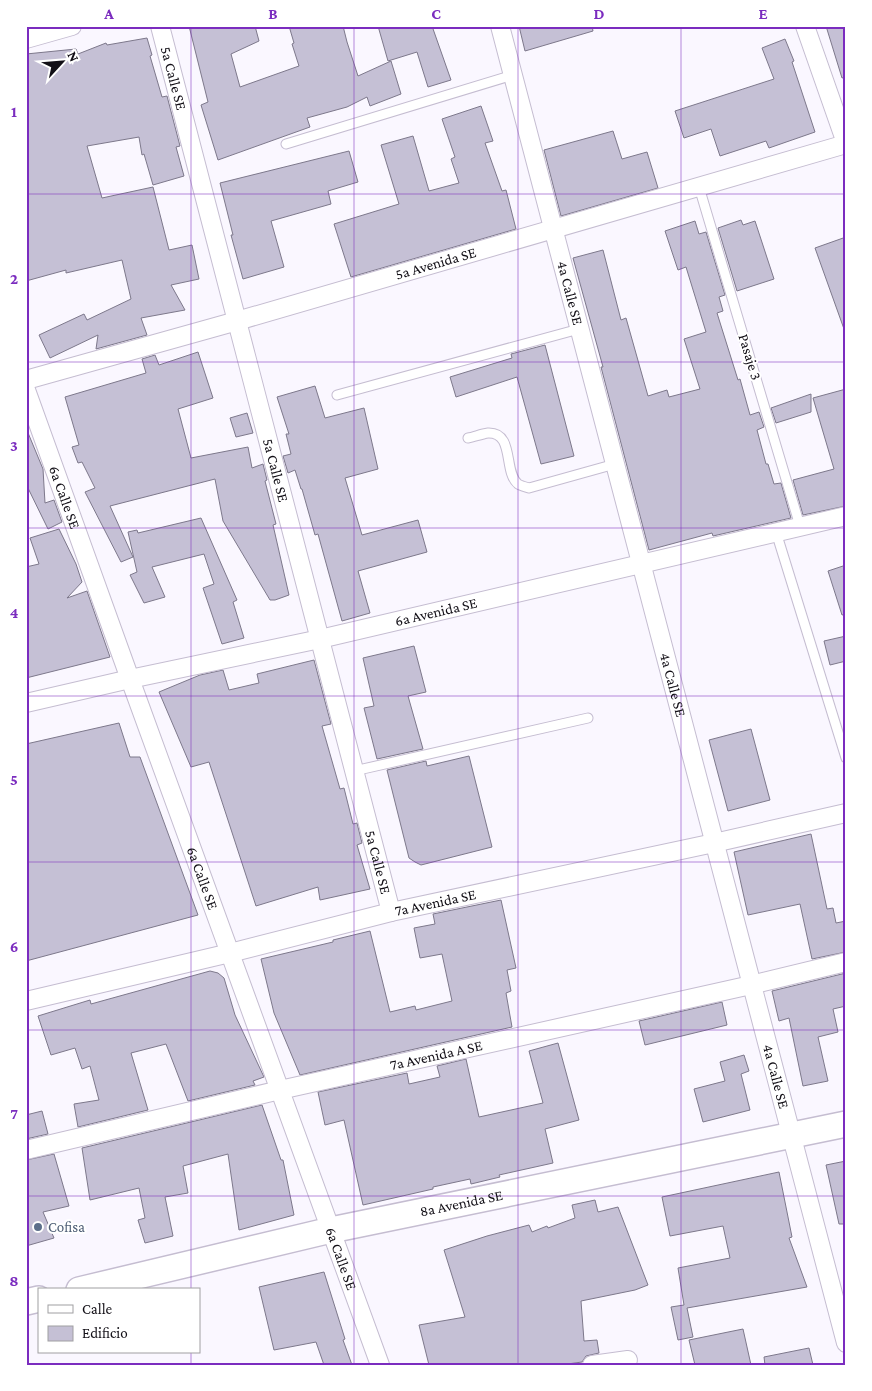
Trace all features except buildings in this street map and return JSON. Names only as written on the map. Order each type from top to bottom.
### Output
[{"type":"street","points":[[26,39],[72,26]]},
{"type":"street","name":"5a Calle SE","points":[[160,26],[391,912]]},
{"type":"street","name":"4a Calle SE","points":[[500,26],[846,1343]]},
{"type":"street","points":[[805,26],[846,143]]},
{"type":"street","name":"5a Avenida SE","points":[[26,380],[237,321],[846,143]]},
{"type":"street","name":"6a Calle SE","points":[[26,390],[380,1365]]},
{"type":"street","name":"6a Avenida SE","points":[[26,703],[320,639],[846,516]]},
{"type":"street","name":"7a Avenida SE","points":[[26,1001],[230,953],[391,912],[846,813]]},
{"type":"street","name":"7a Avenida A SE","points":[[26,1150],[280,1090],[846,962]]},
{"type":"street","name":"8a Avenida SE","points":[[87,1288],[331,1230],[846,1124]]},
{"type":"street","points":[[592,1365],[628,1360]]},
{"type":"lane","points":[[286,144],[513,76]]},
{"type":"lane","name":"Pasaje 3","points":[[699,187],[800,526]]},
{"type":"lane","points":[[337,395],[579,329]]},
{"type":"lane","points":[[468,438],[488,433],[498,436],[505,444],[512,476],[519,485],[529,488],[615,464]]},
{"type":"lane","points":[[776,532],[846,758]]},
{"type":"lane","points":[[354,771],[588,718]]},
{"type":"place","name":"Cofisa","points":[[38,1227]]}]
